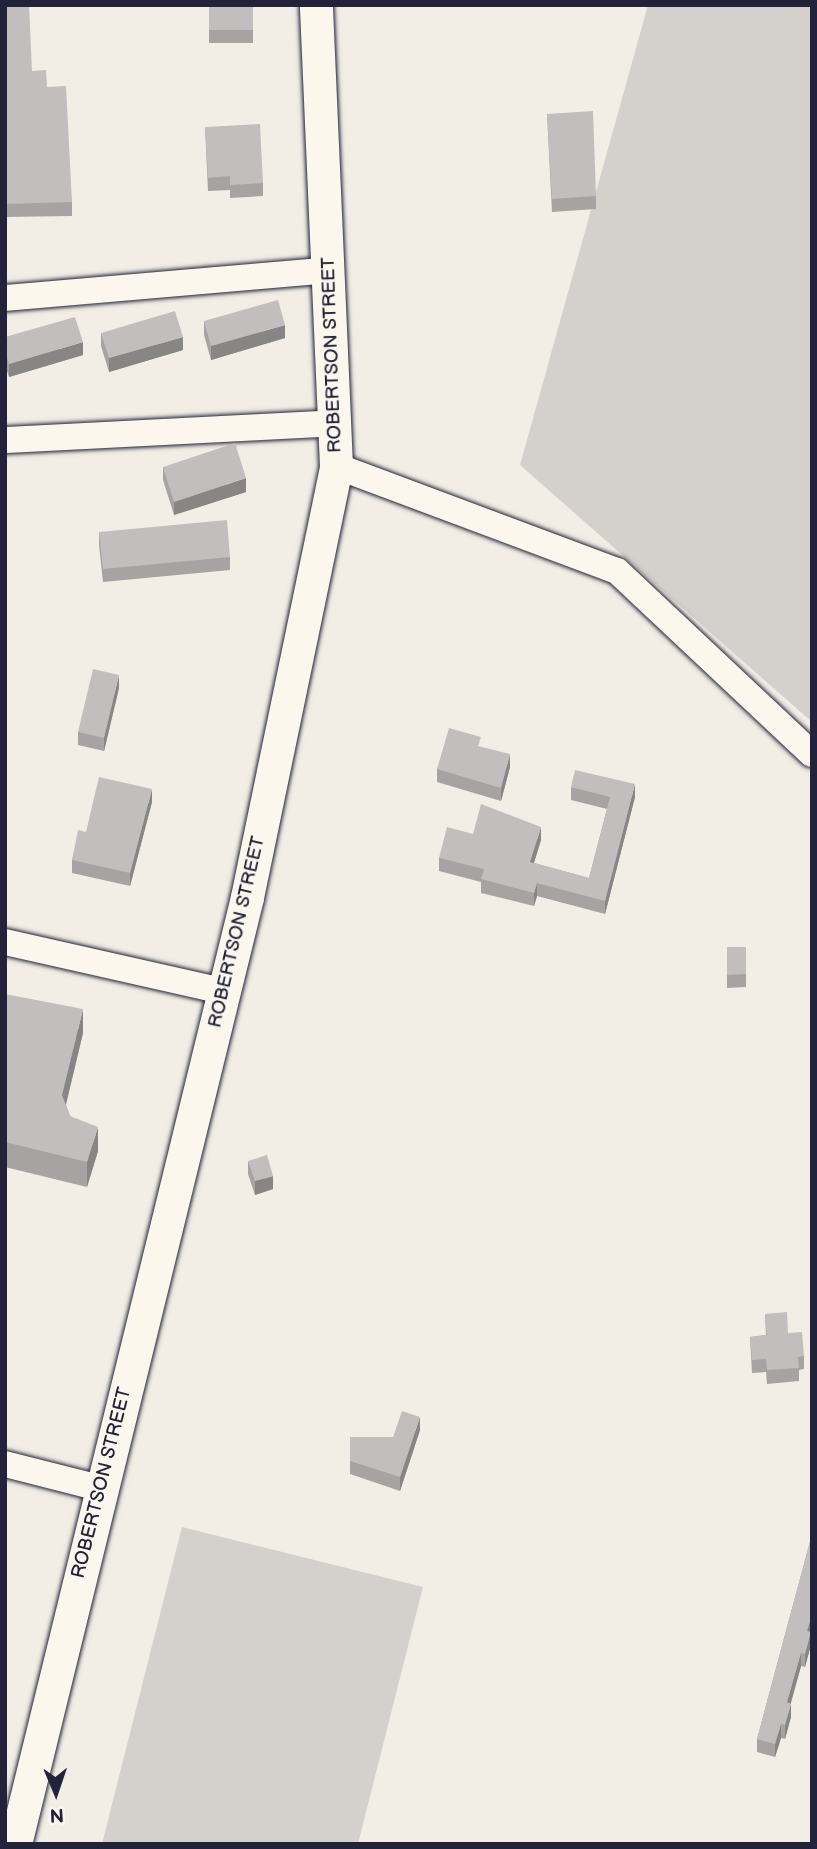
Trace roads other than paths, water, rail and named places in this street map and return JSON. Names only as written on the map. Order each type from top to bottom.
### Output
[{"type":"street","name":"ROBERTSON STREET","points":[[15,1844],[100,1488],[247,897],[336,466],[337,423],[316,5]]},
{"type":"street","points":[[5,298],[329,270]]},
{"type":"street","points":[[5,440],[337,423]]},
{"type":"street","points":[[336,466],[617,571],[812,754]]},
{"type":"street","points":[[5,942],[223,991]]},
{"type":"street","points":[[5,1464],[100,1488]]}]
